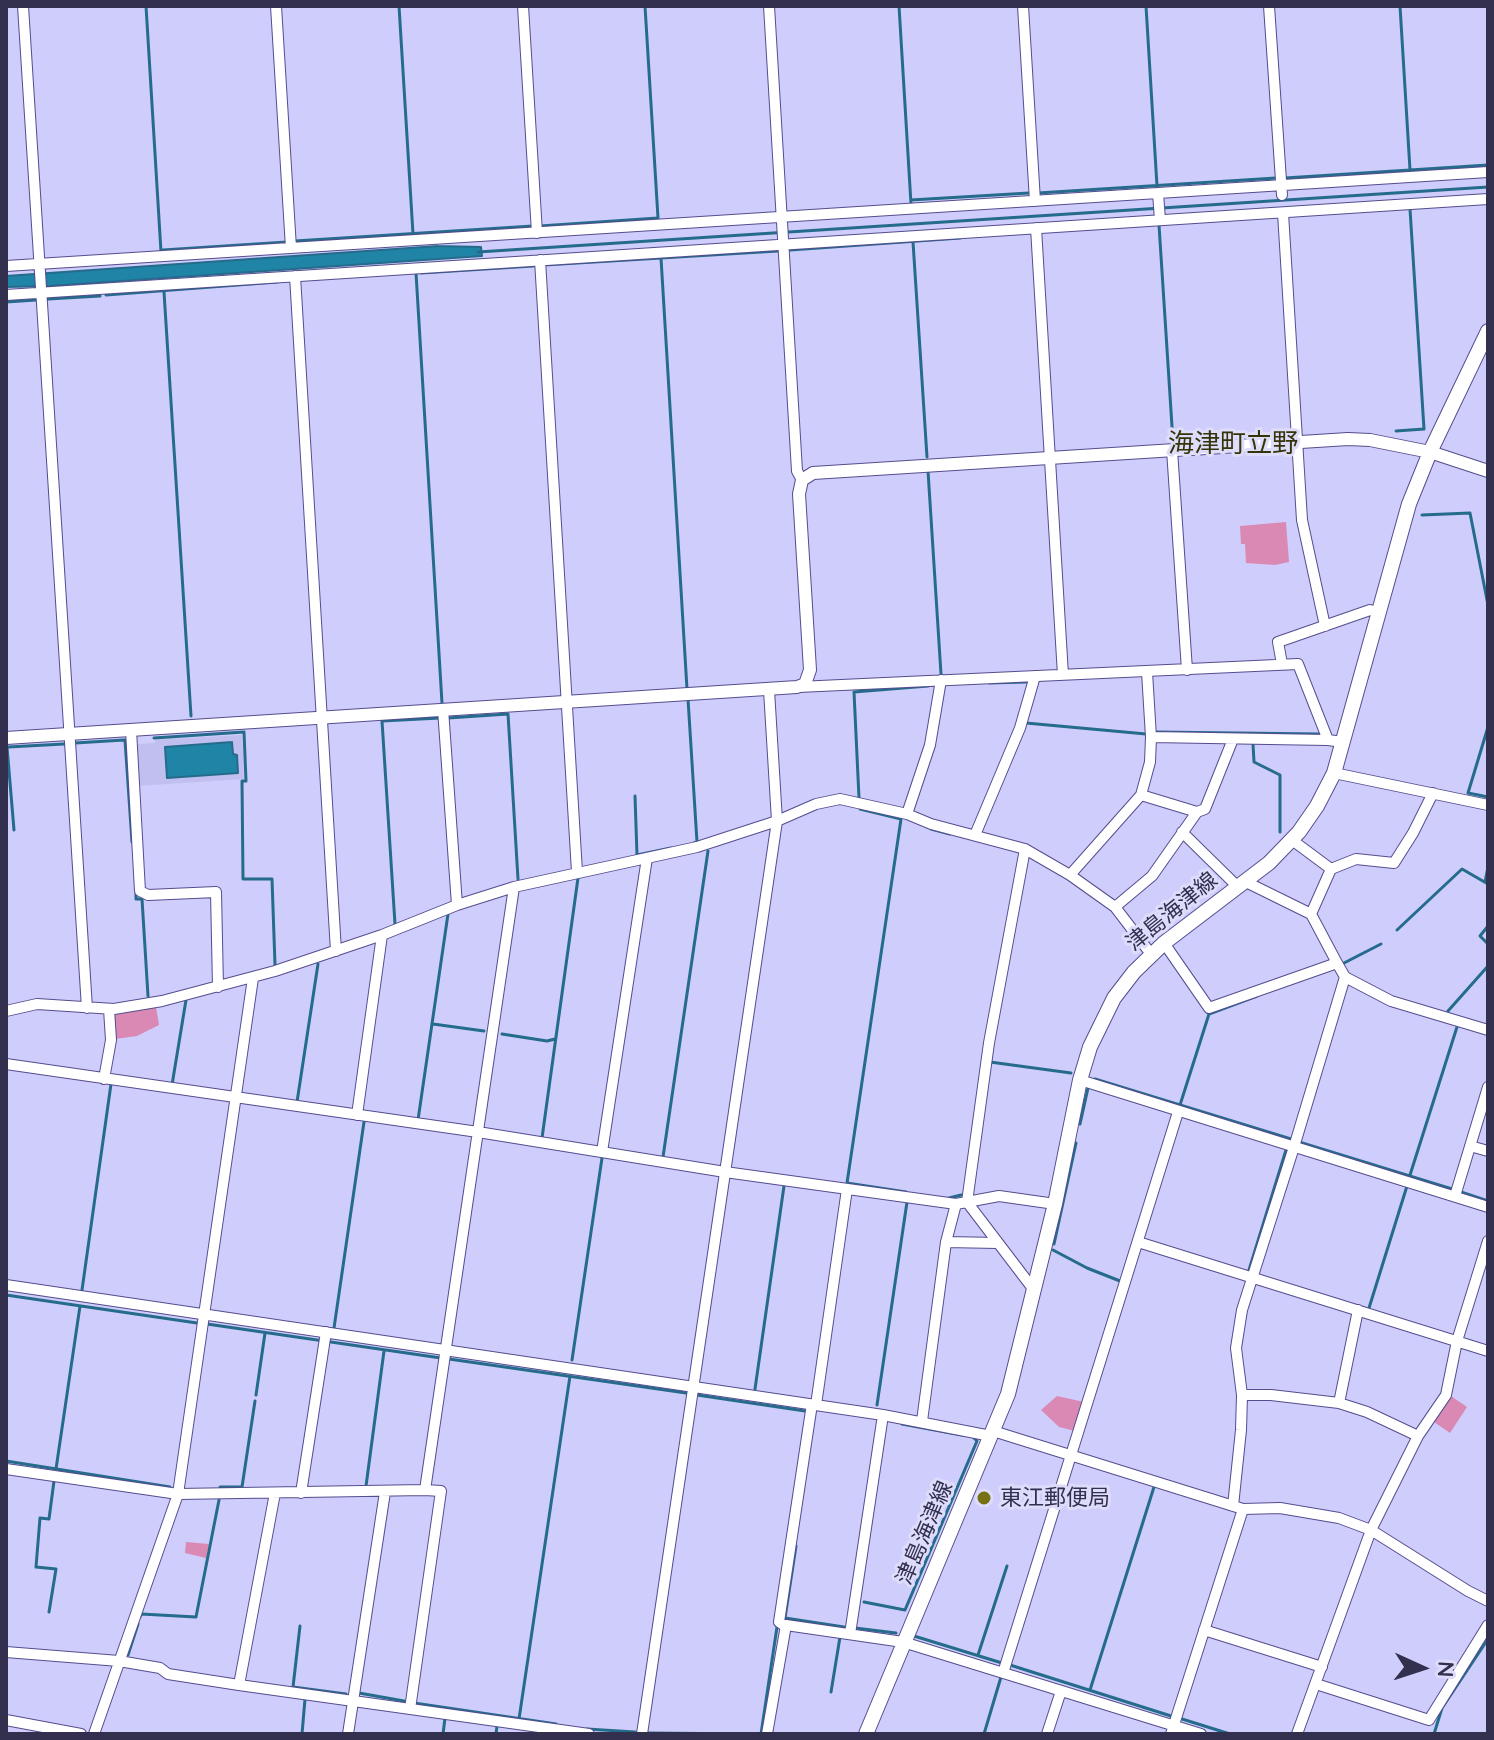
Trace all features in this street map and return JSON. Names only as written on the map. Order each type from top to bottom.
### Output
[{"type":"main road","name":"津島海津線","points":[[866,1734],[1008,1394],[1090,1047],[1114,998],[1151,954],[1242,885],[1292,840],[1317,806],[1334,773],[1335,741],[1405,518],[1430,452],[1488,331]]},
{"type":"street","points":[[23,6],[87,1008]]},
{"type":"street","points":[[276,6],[291,248]]},
{"type":"street","points":[[523,6],[537,233]]},
{"type":"street","points":[[769,6],[797,471],[802,480],[799,494],[810,670],[805,684],[797,687]]},
{"type":"street","points":[[1023,6],[1035,201]]},
{"type":"street","points":[[1269,6],[1281,190]]},
{"type":"street","points":[[6,266],[40,268],[291,248],[783,220],[1035,201],[1281,190],[1488,172]]},
{"type":"street","points":[[1158,197],[1159,218]]},
{"type":"street","points":[[6,295],[1488,199]]},
{"type":"street","points":[[1283,213],[1302,520],[1325,626]]},
{"type":"street","points":[[1036,228],[1063,675]]},
{"type":"street","points":[[540,260],[577,872]]},
{"type":"street","points":[[295,276],[336,951]]},
{"type":"street","points":[[802,480],[813,473],[823,472],[1370,440],[1430,452],[1488,471]]},
{"type":"street","points":[[1172,450],[1187,670]]},
{"type":"street","points":[[1282,664],[1278,642],[1370,610],[1378,612]]},
{"type":"street","points":[[6,738],[797,687],[1298,664],[1335,741],[1151,737]]},
{"type":"street","points":[[1070,875],[1141,795],[1150,762],[1147,672]]},
{"type":"street","points":[[975,835],[1020,728],[1035,676]]},
{"type":"street","points":[[907,814],[930,745],[941,680]]},
{"type":"street","points":[[642,1734],[777,821],[769,690]]},
{"type":"street","points":[[443,709],[457,905]]},
{"type":"street","points":[[131,730],[140,891],[148,895],[216,892],[218,987]]},
{"type":"street","points":[[1115,907],[1152,876],[1197,812],[1205,809],[1233,739]]},
{"type":"street","points":[[1334,773],[1488,805]]},
{"type":"street","points":[[1311,914],[1331,869],[1356,859],[1394,863],[1433,793]]},
{"type":"street","points":[[1141,795],[1197,812]]},
{"type":"street","points":[[6,1011],[37,1004],[109,1009],[162,1001],[218,987],[336,951],[514,887],[697,847],[777,821],[816,804],[840,799],[907,814],[931,824],[1025,849],[1070,875],[1115,907],[1151,954]]},
{"type":"street","points":[[1182,832],[1242,885],[1311,914],[1345,977],[1391,1001],[1488,1030]]},
{"type":"street","points":[[1292,840],[1331,869]]},
{"type":"street","points":[[922,1421],[946,1242],[962,1203],[1025,849]]},
{"type":"street","points":[[602,1152],[647,858]]},
{"type":"street","points":[[425,1490],[514,887]]},
{"type":"street","points":[[357,1115],[382,935]]},
{"type":"street","points":[[1164,943],[1209,1008],[1337,963]]},
{"type":"street","points":[[1172,1730],[1238,1508],[1242,1395],[1236,1348],[1242,1310],[1345,977]]},
{"type":"street","points":[[94,1734],[178,1494],[253,978]]},
{"type":"street","points":[[104,1079],[111,1040],[109,1009]]},
{"type":"street","points":[[6,1064],[847,1189],[962,1203],[999,1196],[1055,1204]]},
{"type":"street","points":[[1080,1080],[1488,1207]]},
{"type":"street","points":[[1455,1196],[1488,1087]]},
{"type":"street","points":[[1003,1673],[1178,1112]]},
{"type":"street","points":[[1470,1146],[1488,1151]]},
{"type":"street","points":[[786,1627],[779,1622],[847,1189]]},
{"type":"street","points":[[962,1203],[1034,1290]]},
{"type":"street","points":[[1297,1734],[1371,1530],[1418,1436],[1446,1395],[1457,1341],[1488,1241]]},
{"type":"street","points":[[946,1242],[998,1243]]},
{"type":"street","points":[[1138,1242],[1488,1351]]},
{"type":"street","points":[[6,1285],[204,1315],[325,1338],[447,1350],[992,1433],[1238,1508],[1317,1512],[1371,1530],[1488,1601]]},
{"type":"street","points":[[1339,1403],[1358,1310]]},
{"type":"street","points":[[301,1493],[325,1338]]},
{"type":"street","points":[[1242,1395],[1339,1403],[1418,1436]]},
{"type":"street","points":[[850,1634],[883,1415]]},
{"type":"street","points":[[6,1469],[178,1494],[441,1491],[410,1709]]},
{"type":"street","points":[[348,1734],[385,1492]]},
{"type":"street","points":[[239,1685],[275,1493]]},
{"type":"street","points":[[1316,1684],[1429,1720],[1488,1625]]},
{"type":"street","points":[[786,1627],[903,1642],[1061,1691],[1172,1730],[1201,1734]]},
{"type":"street","points":[[767,1734],[786,1627]]},
{"type":"street","points":[[1204,1630],[1322,1667]]},
{"type":"street","points":[[6,1652],[119,1661],[160,1668],[168,1674],[589,1734]]},
{"type":"street","points":[[1047,1734],[1061,1691]]},
{"type":"street","points":[[6,1720],[81,1734]]},
{"type":"shaded area","points":[[438,246],[481,247],[482,256],[6,287],[6,276]]},
{"type":"shaded area","points":[[1286,522],[1289,562],[1275,565],[1246,563],[1240,526]]},
{"type":"shaded area","points":[[242,735],[244,779],[137,786],[135,744]]},
{"type":"shaded area","points":[[232,742],[233,754],[237,755],[238,773],[167,778],[165,747]]},
{"type":"shaded area","points":[[156,1007],[159,1025],[137,1036],[115,1039],[112,1015]]},
{"type":"shaded area","points":[[1057,1396],[1084,1402],[1075,1431],[1059,1427],[1041,1410]]},
{"type":"shaded area","points":[[1451,1396],[1467,1407],[1450,1433],[1434,1422]]},
{"type":"shaded area","points":[[186,1542],[209,1544],[206,1558],[185,1553]]},
{"type":"waterway","points":[[146,6],[161,252]]},
{"type":"waterway","points":[[399,6],[413,234]]},
{"type":"waterway","points":[[540,226],[658,218],[645,6]]},
{"type":"waterway","points":[[899,6],[911,204]]},
{"type":"waterway","points":[[1146,6],[1157,186]]},
{"type":"waterway","points":[[1400,6],[1410,170]]},
{"type":"waterway","points":[[1285,178],[1488,165]]},
{"type":"waterway","points":[[1038,193],[1276,178]]},
{"type":"waterway","points":[[478,252],[1488,187]]},
{"type":"waterway","points":[[911,200],[1029,193]]},
{"type":"waterway","points":[[1396,431],[1424,429],[1410,209]]},
{"type":"waterway","points":[[1159,225],[1173,442]]},
{"type":"waterway","points":[[295,241],[533,226]]},
{"type":"waterway","points":[[790,250],[960,238]]},
{"type":"waterway","points":[[163,250],[287,242]]},
{"type":"waterway","points":[[913,242],[927,457]]},
{"type":"waterway","points":[[544,265],[778,251]]},
{"type":"waterway","points":[[661,258],[687,689]]},
{"type":"waterway","points":[[421,273],[533,266]]},
{"type":"waterway","points":[[416,273],[442,703]]},
{"type":"waterway","points":[[106,295],[277,282]]},
{"type":"waterway","points":[[164,292],[191,716]]},
{"type":"waterway","points":[[48,299],[100,296]]},
{"type":"waterway","points":[[6,302],[36,300]]},
{"type":"waterway","points":[[928,471],[941,674]]},
{"type":"waterway","points":[[1422,515],[1470,513],[1488,605]]},
{"type":"waterway","points":[[989,683],[1026,682]]},
{"type":"waterway","points":[[859,798],[854,692],[928,686]]},
{"type":"waterway","points":[[688,699],[697,842],[694,843]]},
{"type":"waterway","points":[[448,718],[508,714],[518,879]]},
{"type":"waterway","points":[[395,924],[382,721],[440,718]]},
{"type":"waterway","points":[[1026,723],[1146,734]]},
{"type":"waterway","points":[[1488,727],[1468,793],[1488,797]]},
{"type":"waterway","points":[[154,738],[244,732],[243,879],[272,879],[275,965]]},
{"type":"waterway","points":[[1155,732],[1319,734]]},
{"type":"waterway","points":[[75,743],[124,740]]},
{"type":"waterway","points":[[125,740],[132,842]]},
{"type":"waterway","points":[[8,747],[64,744]]},
{"type":"waterway","points":[[1253,744],[1254,762],[1280,775],[1280,832]]},
{"type":"waterway","points":[[7,747],[14,830]]},
{"type":"waterway","points":[[635,796],[637,855],[671,848]]},
{"type":"waterway","points":[[860,806],[860,809],[901,819],[847,1183],[906,1192]]},
{"type":"waterway","points":[[931,829],[950,834]]},
{"type":"waterway","points":[[663,1157],[708,851]]},
{"type":"waterway","points":[[1485,882],[1488,867]]},
{"type":"waterway","points":[[1397,930],[1462,869],[1488,884]]},
{"type":"waterway","points":[[542,1138],[578,878]]},
{"type":"waterway","points":[[136,894],[136,899],[142,899],[148,996]]},
{"type":"waterway","points":[[418,1120],[448,914]]},
{"type":"waterway","points":[[1488,926],[1480,936],[1488,944]]},
{"type":"waterway","points":[[1344,963],[1381,944]]},
{"type":"waterway","points":[[297,1102],[318,964]]},
{"type":"waterway","points":[[1448,1011],[1488,966]]},
{"type":"waterway","points":[[1180,1105],[1209,1014],[1257,996]]},
{"type":"waterway","points":[[172,1085],[186,1000]]},
{"type":"waterway","points":[[433,1024],[484,1031]]},
{"type":"waterway","points":[[1410,1175],[1457,1027]]},
{"type":"waterway","points":[[502,1034],[547,1041],[555,1039]]},
{"type":"waterway","points":[[990,1062],[1071,1073]]},
{"type":"waterway","points":[[1095,1079],[1291,1139]]},
{"type":"waterway","points":[[82,1290],[111,1084]]},
{"type":"waterway","points":[[1080,1124],[1088,1088]]},
{"type":"waterway","points":[[334,1328],[364,1122]]},
{"type":"waterway","points":[[1299,1142],[1452,1189]]},
{"type":"waterway","points":[[1054,1244],[1076,1143]]},
{"type":"waterway","points":[[1249,1270],[1286,1150]]},
{"type":"waterway","points":[[572,1360],[602,1158]]},
{"type":"waterway","points":[[755,1389],[784,1186]]},
{"type":"waterway","points":[[1369,1308],[1407,1186]]},
{"type":"waterway","points":[[1461,1192],[1488,1201]]},
{"type":"waterway","points":[[949,1198],[961,1195]]},
{"type":"waterway","points":[[877,1405],[907,1202]]},
{"type":"waterway","points":[[1053,1250],[1120,1281]]},
{"type":"waterway","points":[[6,1295],[197,1323]]},
{"type":"waterway","points":[[56,1469],[80,1306]]},
{"type":"waterway","points":[[207,1324],[441,1358]]},
{"type":"waterway","points":[[256,1395],[265,1333]]},
{"type":"waterway","points":[[366,1486],[384,1351]]},
{"type":"waterway","points":[[449,1359],[686,1393]]},
{"type":"waterway","points":[[519,1719],[570,1376]]},
{"type":"waterway","points":[[697,1395],[805,1411]]},
{"type":"waterway","points":[[220,1487],[242,1487],[255,1401]]},
{"type":"waterway","points":[[902,1424],[962,1435]]},
{"type":"waterway","points":[[864,1602],[905,1610],[977,1441],[973,1437]]},
{"type":"waterway","points":[[6,1461],[170,1487]]},
{"type":"waterway","points":[[49,1612],[56,1569],[36,1567],[40,1518],[49,1519],[54,1481]]},
{"type":"waterway","points":[[1090,1690],[1154,1487]]},
{"type":"waterway","points":[[140,1617],[141,1614],[196,1617],[219,1500]]},
{"type":"waterway","points":[[796,1546],[785,1618],[844,1627]]},
{"type":"waterway","points":[[978,1655],[1007,1566]]},
{"type":"waterway","points":[[128,1655],[138,1624]]},
{"type":"waterway","points":[[300,1626],[293,1687],[346,1694]]},
{"type":"waterway","points":[[761,1734],[777,1627]]},
{"type":"waterway","points":[[855,1628],[896,1633]]},
{"type":"waterway","points":[[914,1636],[1002,1663]]},
{"type":"waterway","points":[[831,1692],[840,1637]]},
{"type":"waterway","points":[[1434,1734],[1442,1708],[1488,1639]]},
{"type":"waterway","points":[[1010,1665],[1171,1716]]},
{"type":"waterway","points":[[984,1734],[1001,1677]]},
{"type":"waterway","points":[[359,1693],[404,1701]]},
{"type":"waterway","points":[[302,1734],[305,1699]]},
{"type":"waterway","points":[[414,1703],[556,1724]]},
{"type":"waterway","points":[[443,1734],[445,1718]]},
{"type":"waterway","points":[[1182,1719],[1230,1734]]},
{"type":"waterway","points":[[496,1734],[497,1726]]},
{"type":"waterway","points":[[587,1729],[635,1732]]},
{"type":"waterway","points":[[647,1733],[752,1734]]},
{"type":"place","name":"東江郵便局","points":[[984,1498]]},
{"type":"district","name":"海津町立野","points":[[1233,444]]}]
